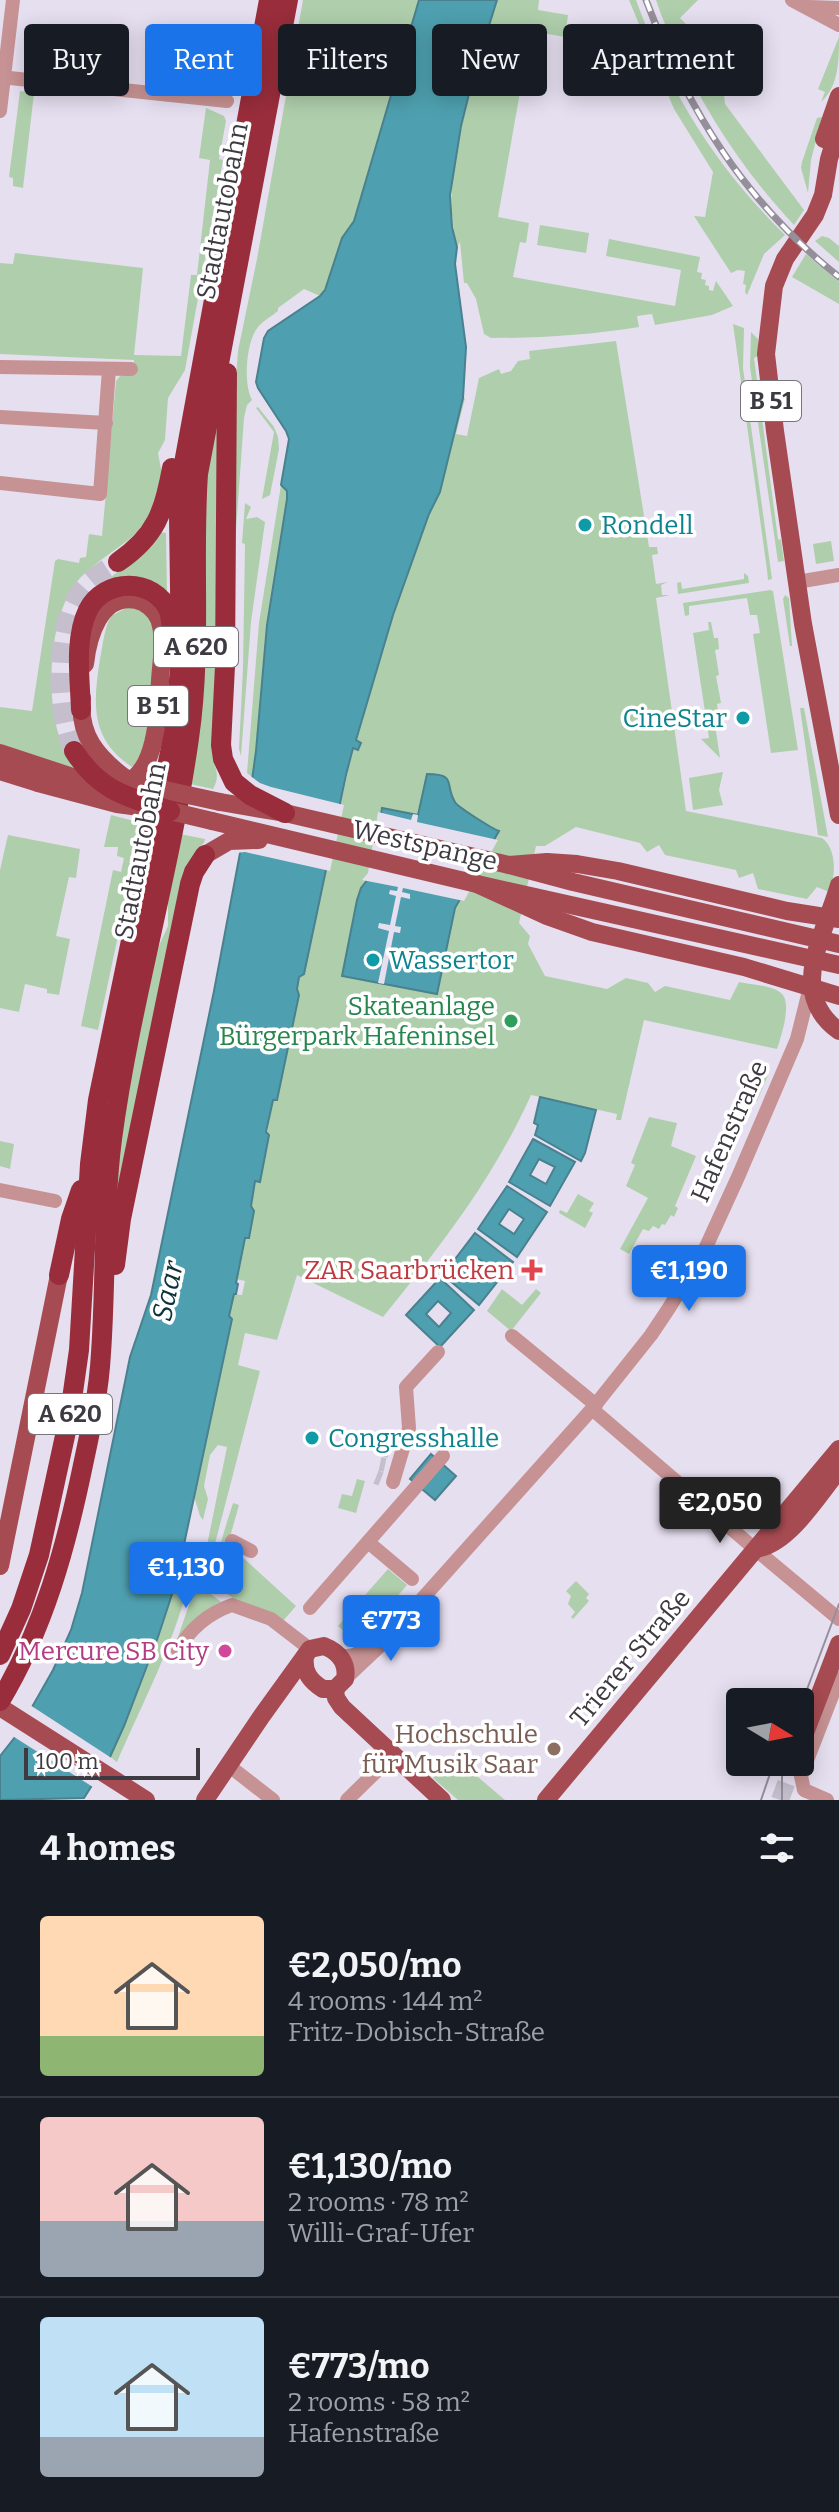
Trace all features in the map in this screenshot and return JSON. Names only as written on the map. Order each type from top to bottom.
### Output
[{"type":"highway","name":"Stadtautobahn","points":[[0,1655],[21,1609],[39,1555],[70,1413],[79,1350],[90,1164],[98,1100],[174,733],[181,659],[181,488],[195,396],[269,0]]},
{"type":"highway","name":"Stadtautobahn","points":[[0,1701],[26,1655],[61,1560],[94,1413],[101,1352],[106,1205],[112,1143],[127,1041],[181,794],[190,735],[196,658],[194,546],[198,474],[288,0]]},
{"type":"highway","points":[[237,269],[226,375],[225,666],[221,745],[223,759],[234,782],[250,795],[285,813]]},
{"type":"highway","points":[[118,562],[137,549],[156,526],[162,513],[178,437],[195,396]]},
{"type":"highway","points":[[81,710],[88,611],[102,593],[119,586],[150,590],[169,612],[172,628],[161,772],[164,791]]},
{"type":"highway","points":[[74,751],[92,776],[115,792],[170,811]]},
{"type":"highway","points":[[101,1352],[121,1219],[151,1068],[190,884],[205,855]]},
{"type":"highway","points":[[59,1275],[71,1219],[90,1164]]},
{"type":"main road","name":"B 51","points":[[812,221],[824,140],[839,96]]},
{"type":"main road","name":"B 51","points":[[839,126],[823,195],[812,221],[779,270],[771,297],[767,334],[768,380],[810,669],[839,815]]},
{"type":"main road","name":"B 51","points":[[0,753],[103,787],[115,788],[128,784],[137,776],[151,752],[155,731],[162,649],[159,620],[142,601],[119,601],[102,613],[87,630]]},
{"type":"main road","name":"Westspange","points":[[81,710],[83,727],[104,763],[125,778],[144,785],[285,813],[839,944]]},
{"type":"main road","name":"Westspange","points":[[0,771],[117,804],[170,811],[839,965]]},
{"type":"main road","points":[[205,855],[214,848],[239,839],[302,843]]},
{"type":"main road","points":[[509,865],[547,862],[577,864],[787,911],[834,918]]},
{"type":"main road","points":[[477,884],[547,916],[592,932],[744,967],[839,996]]},
{"type":"main road","points":[[839,885],[834,918],[817,948],[810,987],[821,1011],[839,1031]]},
{"type":"main road","points":[[0,1566],[59,1275]]},
{"type":"main road","name":"Trierer Straße","points":[[546,1800],[839,1449]]},
{"type":"main road","name":"Trierer Straße","points":[[755,1549],[769,1546],[787,1533],[839,1470]]},
{"type":"main road","points":[[814,1709],[839,1644]]},
{"type":"main road","points":[[205,1800],[308,1653],[324,1646],[338,1654],[345,1666],[336,1698],[342,1707],[442,1800]]},
{"type":"main road","points":[[308,1653],[304,1666],[311,1680],[323,1689],[340,1684]]},
{"type":"main road","points":[[261,1717],[297,1686],[311,1680]]},
{"type":"main road","points":[[0,1707],[142,1797]]},
{"type":"street","points":[[0,111],[13,0]]},
{"type":"street","points":[[792,0],[839,25]]},
{"type":"street","points":[[809,7],[839,8]]},
{"type":"street","points":[[2,77],[227,101]]},
{"type":"street","points":[[0,367],[131,369]]},
{"type":"street","points":[[0,483],[100,494],[109,369]]},
{"type":"street","points":[[0,417],[106,423]]},
{"type":"street","points":[[797,582],[839,575]]},
{"type":"street","name":"Hafenstraße","points":[[340,1684],[380,1646],[594,1407],[651,1335],[706,1247],[797,1039],[810,987]]},
{"type":"street","points":[[0,1190],[55,1201]]},
{"type":"street","points":[[512,1336],[839,1619]]},
{"type":"street","points":[[414,1489],[391,1467],[409,1428],[406,1387],[438,1352]]},
{"type":"street","points":[[311,1601],[368,1542],[443,1456]]},
{"type":"street","points":[[232,1541],[251,1551]]},
{"type":"street","points":[[368,1542],[412,1579]]},
{"type":"street","points":[[178,1651],[207,1617],[232,1605],[271,1619],[308,1653]]},
{"type":"street","name":"Hafenstraße","points":[[338,1654],[356,1655],[374,1641],[389,1635]]},
{"type":"street","points":[[827,1800],[804,1790],[801,1776],[839,1678]]},
{"type":"street","points":[[347,1800],[393,1755]]},
{"type":"street","points":[[228,1765],[273,1800]]},
{"type":"green space","points":[[303,0],[419,0],[412,24],[299,24]]},
{"type":"green space","points":[[497,0],[539,0],[538,10],[568,15],[567,24],[563,24],[563,37],[547,34],[547,24],[489,24]]},
{"type":"green space","points":[[629,0],[636,0],[645,24],[639,24]]},
{"type":"green space","points":[[656,0],[698,0],[680,18],[686,24],[665,23]]},
{"type":"green space","points":[[839,37],[835,80],[821,102],[825,92],[818,89]]},
{"type":"green space","points":[[20,91],[24,92],[24,96],[34,96],[23,188],[13,186],[13,178],[9,177]]},
{"type":"green space","points":[[286,96],[391,96],[354,221],[342,238],[328,284],[320,296],[304,289],[278,308],[258,327],[251,342],[247,373],[252,400],[247,405],[244,418],[236,530],[235,390],[238,351]]},
{"type":"green space","points":[[468,96],[519,96],[498,217],[529,223],[526,243],[520,242],[513,277],[675,306],[681,270],[606,256],[609,239],[700,257],[697,272],[702,273],[701,279],[706,280],[705,285],[713,291],[716,281],[733,306],[712,315],[655,325],[652,314],[637,316],[639,327],[602,332],[510,338],[491,338],[484,334],[476,299],[464,283],[460,242],[457,247],[452,218],[455,155]]},
{"type":"green space","points":[[669,96],[679,96],[716,155],[785,235],[764,254],[747,295],[746,285],[743,284],[745,271],[731,273],[694,216],[705,217],[713,172]]},
{"type":"green space","points":[[701,96],[724,96],[725,104],[804,210],[794,225],[742,162]]},
{"type":"green space","points":[[206,108],[224,116],[226,121],[219,159],[223,160],[185,370],[168,398],[165,440],[158,453],[162,474],[152,512],[133,536],[80,578],[62,609],[53,648],[52,689],[56,725],[75,771],[0,745],[0,707],[32,711],[55,561],[79,563],[80,558],[86,557],[89,534],[102,536],[116,381],[120,376],[134,374],[134,360],[0,354],[0,263],[13,264],[15,253],[143,268],[134,355],[181,356],[191,275],[197,275],[210,160],[199,158]]},
{"type":"green space","points":[[822,117],[811,160],[808,193],[802,162],[817,118]]},
{"type":"green space","points":[[540,225],[589,233],[586,253],[537,245]]},
{"type":"green space","points":[[822,236],[839,246],[839,262],[815,241]]},
{"type":"green space","points":[[806,254],[839,282],[839,304],[792,277]]},
{"type":"green space","points":[[733,324],[744,328],[743,368],[772,579],[768,580],[767,570]]},
{"type":"green space","points":[[751,332],[758,339],[758,356],[754,358],[778,539],[781,540],[784,561],[778,562],[750,367]]},
{"type":"green space","points":[[616,341],[649,547],[657,547],[658,554],[652,555],[656,584],[668,582],[661,585],[662,595],[670,595],[656,598],[686,811],[822,838],[833,856],[833,878],[829,892],[817,887],[807,899],[758,889],[753,873],[739,878],[736,870],[665,855],[659,845],[647,852],[640,843],[576,827],[545,846],[536,846],[519,923],[530,936],[528,944],[545,976],[607,989],[626,978],[648,983],[655,992],[665,986],[730,1000],[739,982],[778,991],[785,999],[786,1013],[777,1049],[644,1020],[621,1120],[616,1120],[617,1114],[531,1095],[483,1184],[383,1317],[297,1275],[277,1340],[245,1333],[238,1365],[260,1371],[211,1559],[205,1555],[227,1447],[218,1445],[210,1455],[204,1486],[208,1499],[203,1520],[193,1493],[232,1319],[229,1316],[234,1294],[242,1295],[245,1281],[236,1279],[255,1181],[259,1182],[273,1100],[277,1100],[299,995],[299,976],[304,973],[353,748],[360,743],[356,740],[393,615],[439,492],[463,398],[456,434],[467,436],[479,378],[499,369],[501,374],[511,371],[518,361],[530,359],[529,351]]},
{"type":"green space","points":[[788,389],[793,420],[783,418],[779,390]]},
{"type":"green space","points":[[258,407],[274,427],[279,449],[270,495],[262,499],[274,432]]},
{"type":"green space","points":[[218,418],[214,763],[217,777],[213,789],[190,784],[207,475]]},
{"type":"green space","points":[[281,485],[287,491],[287,499],[267,625],[253,778],[247,773],[259,623]]},
{"type":"green space","points":[[245,503],[251,507],[246,519],[257,517],[265,522],[251,622],[241,756],[245,544],[242,543]]},
{"type":"green space","points":[[160,532],[166,533],[167,594],[103,583],[140,555]]},
{"type":"green space","points":[[831,541],[834,561],[816,564],[813,544]]},
{"type":"green space","points":[[744,573],[749,583],[678,594],[677,583],[681,582],[682,589],[744,579]]},
{"type":"green space","points":[[773,591],[798,750],[771,753],[753,634],[760,633],[757,615],[750,615],[747,598],[689,606],[689,615],[685,616],[683,603]]},
{"type":"green space","points":[[785,595],[789,598],[792,646],[783,599]]},
{"type":"green space","points":[[128,607],[148,616],[154,642],[147,727],[142,750],[132,767],[108,745],[96,706],[107,626],[111,616]]},
{"type":"green space","points":[[708,622],[711,622],[714,638],[718,638],[719,649],[715,650],[721,703],[717,704],[718,710],[713,711],[720,758],[701,739],[709,738],[693,633],[709,630]]},
{"type":"green space","points":[[800,708],[804,708],[828,837],[818,835]]},
{"type":"green space","points":[[723,772],[719,790],[723,805],[693,810],[689,778]]},
{"type":"green space","points":[[111,815],[142,823],[98,1030],[81,1026],[113,870],[121,872],[124,858],[117,856],[118,847],[104,847]]},
{"type":"green space","points":[[180,834],[205,839],[197,849],[119,1188],[116,1188],[124,1111],[155,954],[168,926],[168,895]]},
{"type":"green space","points":[[8,835],[80,849],[76,878],[69,877],[56,936],[70,939],[59,995],[25,984],[19,1012],[0,1008],[0,870]]},
{"type":"green space","points":[[760,1074],[768,1075],[757,1101],[742,1098],[746,1082],[758,1084]]},
{"type":"green space","points":[[649,1117],[677,1123],[671,1146],[696,1156],[675,1206],[678,1208],[674,1217],[671,1215],[659,1229],[653,1226],[649,1231],[643,1229],[629,1254],[620,1249],[648,1198],[626,1186],[635,1165],[631,1163]]},
{"type":"green space","points":[[0,1141],[14,1144],[10,1169],[0,1166]]},
{"type":"green space","points":[[578,1194],[594,1203],[589,1211],[593,1213],[585,1228],[559,1213],[560,1210],[567,1213]]},
{"type":"green space","points":[[502,1289],[522,1305],[536,1289],[541,1293],[511,1331],[487,1311]]},
{"type":"green space","points":[[357,1479],[365,1481],[356,1513],[338,1508],[342,1494],[352,1496]]},
{"type":"green space","points":[[233,1503],[239,1505],[228,1544],[296,1606],[282,1622],[237,1601],[218,1583],[218,1556]]},
{"type":"green space","points":[[388,1569],[407,1585],[357,1643],[338,1626]]},
{"type":"green space","points":[[576,1581],[589,1594],[586,1598],[589,1601],[573,1619],[571,1617],[575,1612],[568,1604],[571,1596],[566,1591]]},
{"type":"green space","points":[[176,1582],[188,1585],[182,1608],[166,1653],[117,1762],[110,1757],[158,1637]]},
{"type":"green space","points":[[195,1587],[221,1602],[197,1617],[177,1640]]},
{"type":"green space","points":[[452,1755],[505,1800],[458,1800],[433,1778]]},
{"type":"water","name":"Saar","points":[[419,0],[497,0],[489,24],[432,24],[432,96],[468,96],[450,195],[466,347],[463,398],[440,492],[429,514],[393,615],[356,740],[361,743],[358,750],[353,748],[346,775],[304,974],[299,977],[299,995],[277,1100],[273,1100],[266,1132],[269,1135],[260,1182],[255,1181],[249,1238],[245,1238],[236,1294],[229,1316],[232,1319],[176,1582],[158,1637],[110,1757],[84,1798],[0,1800],[0,1756],[15,1737],[53,1670],[71,1630],[82,1593],[130,1357],[151,1295],[247,816],[267,625],[287,499],[287,491],[281,485],[289,439],[256,382],[264,338],[268,331],[325,290],[342,238],[354,221],[391,96],[416,96],[416,24],[412,24]]},
{"type":"water","points":[[427,774],[447,778],[457,804],[499,831],[455,908],[437,994],[342,976],[357,900],[361,888],[372,874],[382,808],[418,815]]},
{"type":"water","points":[[540,1097],[596,1110],[581,1161],[535,1135],[538,1125],[534,1123]]},
{"type":"water","points":[[533,1139],[575,1162],[550,1206],[509,1182]],"holes":[[[539,1159],[555,1167],[546,1184],[530,1175]]]},
{"type":"water","points":[[507,1186],[547,1212],[517,1257],[478,1229]],"holes":[[[509,1209],[524,1219],[514,1234],[499,1224]]]},
{"type":"water","points":[[475,1233],[513,1262],[479,1305],[443,1275]],"holes":[[[475,1256],[490,1267],[478,1282],[464,1271]]]},
{"type":"water","points":[[440,1278],[474,1310],[440,1347],[406,1315]],"holes":[[[438,1301],[451,1313],[439,1327],[426,1314]]]},
{"type":"water","points":[[431,1454],[456,1476],[435,1500],[410,1479]]},
{"type":"pier","points":[[249,775],[271,787],[344,805],[330,871],[245,852],[236,853]]},
{"type":"pier","points":[[378,812],[411,820],[413,814],[418,815],[417,822],[498,840],[464,901],[403,888],[402,892],[410,894],[410,899],[401,897],[395,926],[401,927],[400,933],[394,932],[384,984],[378,983],[389,931],[378,928],[379,923],[390,925],[396,896],[389,894],[390,890],[397,891],[398,887],[362,880],[368,873]]},
{"type":"pier","points":[[30,1705],[113,1759],[96,1789],[11,1735]]},
{"type":"tunnel","points":[[74,751],[61,697],[64,633],[69,614],[84,587],[118,562]]},
{"type":"tunnel","points":[[384,1450],[389,1451]]},
{"type":"tunnel","points":[[380,1464],[385,1465]]},
{"type":"tunnel","points":[[376,1477],[381,1479]]},
{"type":"tunnel","points":[[780,1800],[789,1776]]},
{"type":"tram line","points":[[808,1688],[839,1604]]},
{"type":"tram line","points":[[761,1800],[769,1776]]},
{"type":"tram line","points":[[782,1776],[782,1800]]},
{"type":"railway","points":[[646,0],[681,80],[723,152],[775,218],[839,277]]},
{"type":"place","name":"Rondell","points":[[585,525]]},
{"type":"place","name":"CineStar","points":[[743,718]]},
{"type":"place","name":"Wassertor","points":[[373,960]]},
{"type":"place","name":"Skateanlage Bürgerpark Hafeninsel","points":[[511,1021]]},
{"type":"place","name":"ZAR Saarbrücken","points":[[532,1270]]},
{"type":"place","name":"Congresshalle","points":[[312,1438]]},
{"type":"place","name":"Mercure SB City","points":[[225,1651]]},
{"type":"place","name":"Hochschule für Musik Saar","points":[[554,1749]]}]
